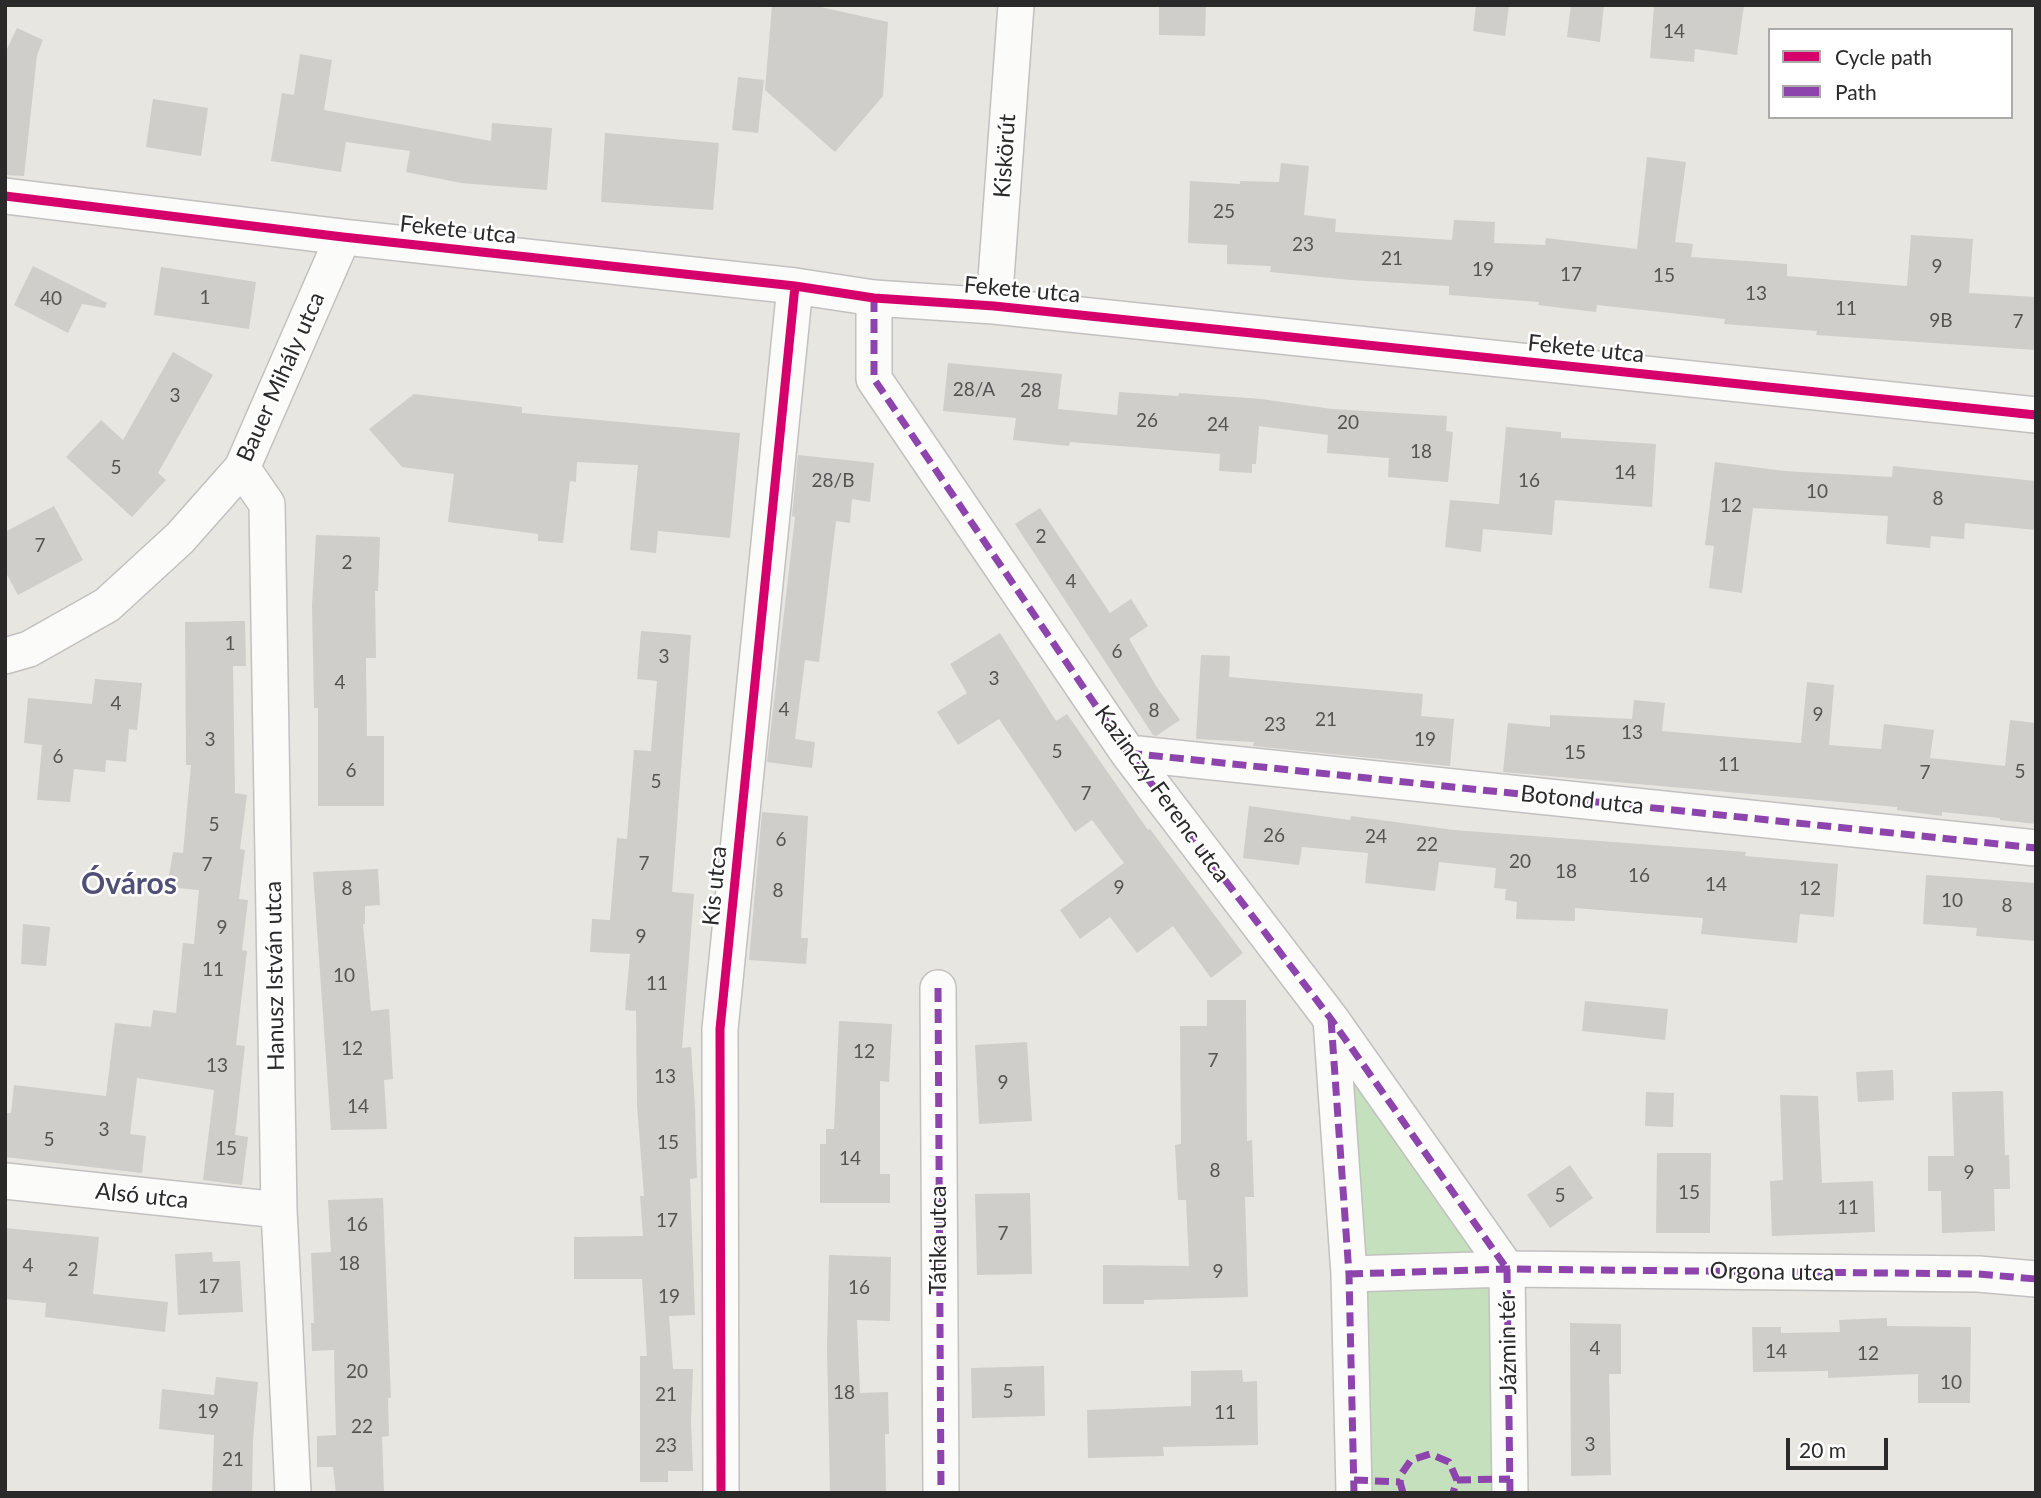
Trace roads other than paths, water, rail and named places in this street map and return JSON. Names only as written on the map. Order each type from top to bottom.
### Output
[{"type":"street","name":"Kiskörút","points":[[994,306],[1016,5]]},
{"type":"street","name":"Fekete utca","points":[[5,196],[343,237],[795,286],[874,298],[994,306],[2036,415]]},
{"type":"street","name":"Bauer Mihály utca","points":[[5,656],[29,649],[107,605],[180,538],[242,468],[343,237]]},
{"type":"street","name":"Kis utca","points":[[721,1493],[720,1028],[795,286]]},
{"type":"street","name":"Kazinczy Ferenc utca","points":[[874,298],[874,379],[1128,753],[1331,1019],[1507,1269]]},
{"type":"street","name":"Hanusz István utca","points":[[242,468],[267,504],[279,1210],[293,1493]]},
{"type":"street","name":"Botond utca","points":[[1128,753],[2036,848]]},
{"type":"street","name":"Tátika utca","points":[[938,988],[941,1493]]},
{"type":"street","points":[[1331,1019],[1349,1274],[1354,1493]]},
{"type":"street","name":"Alsó utca","points":[[5,1181],[279,1210]]},
{"type":"street","name":"Jázmin tér","points":[[1349,1274],[1507,1269],[1510,1493]]},
{"type":"street","name":"Orgona utca","points":[[1507,1269],[1978,1274],[2036,1279]]},
{"type":"district","name":"Óváros","points":[[129,884]]}]
